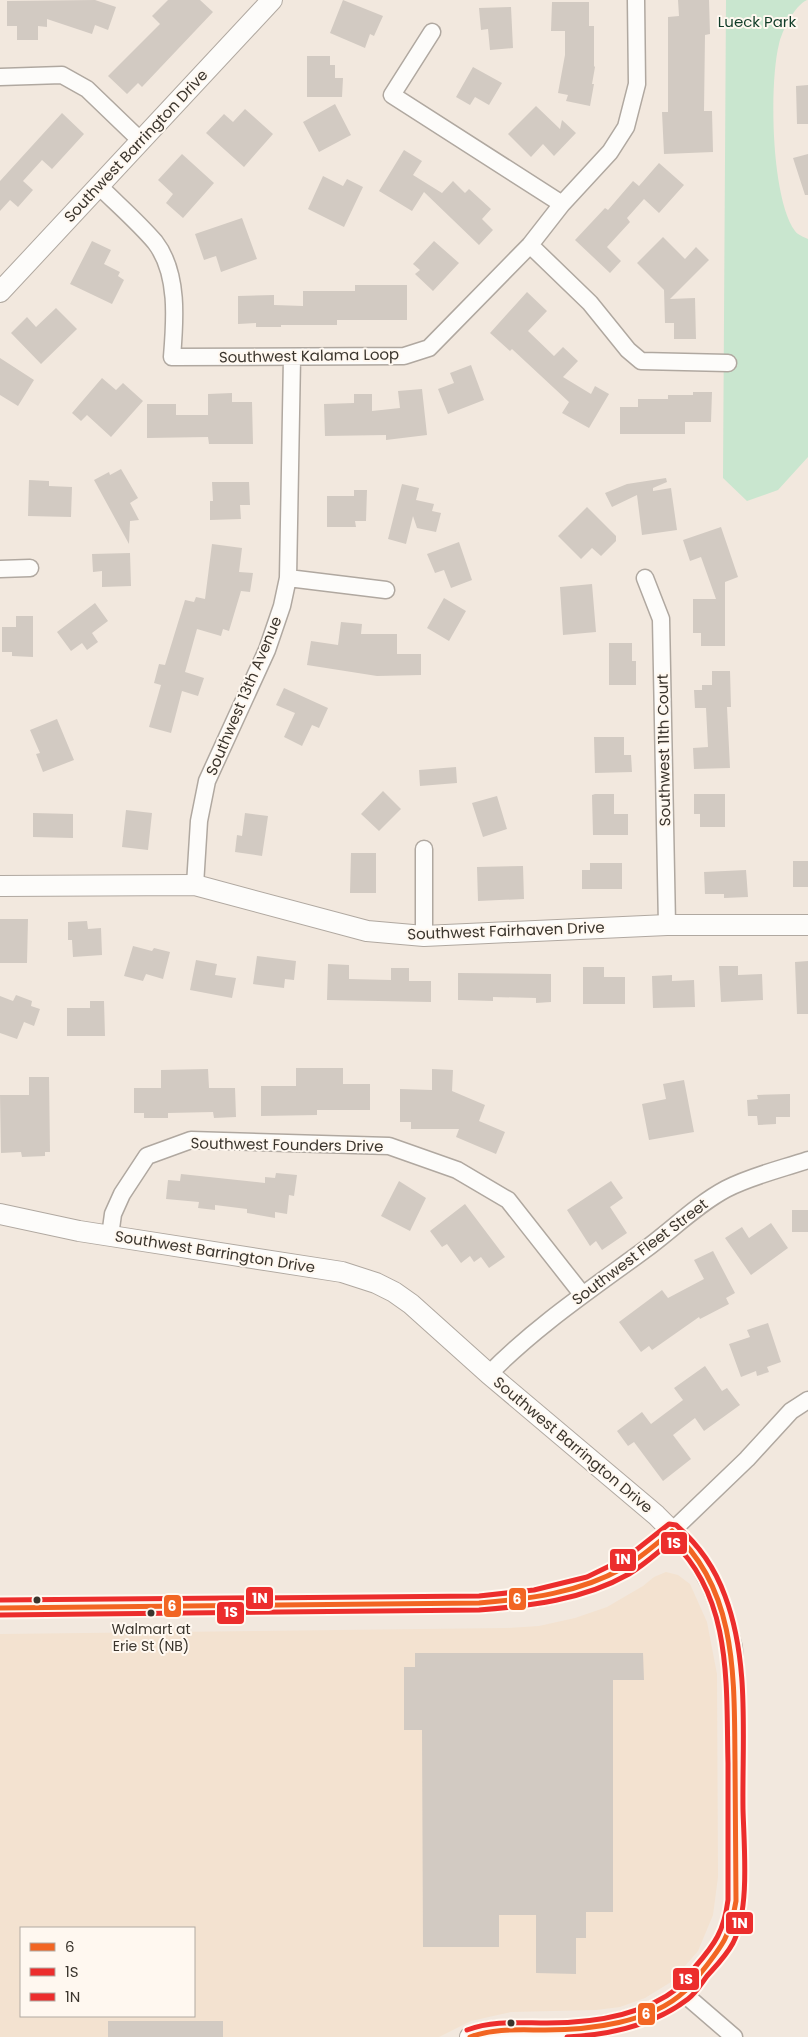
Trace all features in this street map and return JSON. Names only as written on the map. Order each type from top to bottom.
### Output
[{"type":"street","name":"Southwest Barrington Drive","points":[[0,292],[272,0]]},
{"type":"street","name":"Southwest Kalama Loop","points":[[98,185],[155,243],[163,258],[174,293],[172,357],[292,358],[404,356],[428,348],[530,245],[562,204],[610,152],[626,127],[637,84],[636,0]]},
{"type":"street","points":[[432,32],[392,95],[562,204]]},
{"type":"street","points":[[0,76],[62,75],[87,89],[140,140]]},
{"type":"street","points":[[530,245],[590,303],[628,350],[641,361],[728,363]]},
{"type":"street","name":"Southwest 13th Avenue","points":[[194,885],[199,821],[207,781],[267,650],[282,606],[288,578],[292,358]]},
{"type":"street","points":[[0,569],[30,568]]},
{"type":"street","points":[[288,578],[386,590]]},
{"type":"street","name":"Southwest 11th Court","points":[[645,578],[661,620],[667,925]]},
{"type":"street","points":[[424,849],[424,936]]},
{"type":"street","name":"Southwest Fairhaven Drive","points":[[0,886],[194,885],[367,931],[424,936],[667,925],[808,925]]},
{"type":"street","name":"Southwest Founders Drive","points":[[110,1236],[113,1214],[122,1194],[147,1156],[191,1140],[389,1146],[457,1170],[508,1200],[582,1294]]},
{"type":"street","name":"Southwest Fleet Street","points":[[489,1374],[507,1356],[582,1294],[725,1190],[760,1175],[808,1160]]},
{"type":"street","name":"Southwest Barrington Drive","points":[[0,1214],[110,1236],[342,1272],[359,1276],[394,1292],[656,1515],[691,1550],[713,1588],[723,1613],[732,1647],[735,1684],[736,1901],[733,1926],[723,1948],[683,1993],[654,2009],[625,2021],[592,2028],[496,2031],[470,2037]]},
{"type":"street","points":[[0,1608],[480,1603],[536,1598],[578,1588],[624,1568],[672,1531],[747,1459],[791,1411],[808,1400]]},
{"type":"street","points":[[683,1993],[734,2037]]},
{"type":"shaded area","points":[[666,1572],[678,1575],[690,1584],[707,1622],[717,1674],[718,1877],[713,1915],[698,1951],[671,1982],[645,1998],[620,2007],[596,2010],[511,2012],[471,2021],[439,2037],[0,2037],[0,1634],[506,1628],[539,1626],[575,1618],[607,1607],[643,1586],[654,1577]]},
{"type":"green space","name":"Lueck Park","points":[[726,0],[807,0],[793,13],[779,44],[773,112],[777,168],[787,215],[795,231],[808,239],[808,457],[778,490],[747,501],[723,478]]},
{"type":"building","points":[[95,0],[116,7],[108,30],[95,25],[92,34],[47,19],[47,27],[38,26],[38,40],[17,40],[17,26],[7,26],[7,1]]},
{"type":"building","points":[[168,0],[200,0],[213,12],[142,87],[138,83],[127,94],[108,76],[160,24],[152,16]]},
{"type":"building","points":[[343,0],[383,16],[374,36],[370,34],[365,48],[330,33]]},
{"type":"building","points":[[678,0],[709,0],[710,34],[705,35],[704,111],[712,111],[713,152],[664,154],[662,112],[668,112],[668,17],[679,16]]},
{"type":"building","points":[[552,2],[589,2],[589,26],[594,26],[595,67],[590,106],[566,101],[568,95],[558,93],[565,55],[565,31],[551,31]]},
{"type":"building","points":[[511,7],[513,48],[490,50],[488,29],[481,30],[479,8]]},
{"type":"building","points":[[307,56],[330,56],[330,65],[335,65],[335,78],[343,78],[342,97],[307,97]]},
{"type":"building","points":[[473,67],[502,83],[489,105],[475,97],[470,105],[456,97]]},
{"type":"building","points":[[808,85],[808,124],[797,124],[796,86]]},
{"type":"building","points":[[335,104],[351,135],[319,152],[303,122]]},
{"type":"building","points":[[536,106],[560,129],[562,120],[576,133],[554,156],[543,144],[531,157],[508,134]]},
{"type":"building","points":[[245,109],[273,134],[244,167],[206,133],[224,114],[233,122]]},
{"type":"building","points":[[62,113],[84,134],[52,169],[42,160],[23,181],[33,190],[18,207],[10,200],[0,211],[0,181]]},
{"type":"building","points":[[404,150],[422,161],[413,175],[442,193],[453,181],[465,193],[469,189],[491,209],[482,219],[493,230],[479,245],[424,192],[412,211],[379,191]]},
{"type":"building","points":[[182,154],[214,183],[183,218],[166,203],[173,194],[158,180]]},
{"type":"building","points":[[808,154],[808,195],[805,195],[793,158]]},
{"type":"building","points":[[659,163],[684,185],[659,213],[644,199],[627,218],[630,222],[607,247],[621,261],[610,273],[575,240],[605,208],[608,210],[633,181],[639,186]]},
{"type":"building","points":[[323,176],[343,186],[347,179],[363,187],[344,227],[308,209]]},
{"type":"building","points":[[242,218],[257,259],[221,272],[216,256],[204,260],[195,234]]},
{"type":"building","points":[[663,237],[685,259],[696,247],[709,260],[670,299],[695,298],[696,339],[674,339],[674,323],[665,323],[664,290],[637,263]]},
{"type":"building","points":[[92,241],[111,250],[104,264],[120,272],[118,276],[124,280],[112,304],[70,284]]},
{"type":"building","points":[[434,241],[459,263],[433,291],[415,274],[420,270],[413,264]]},
{"type":"building","points":[[355,285],[407,285],[407,320],[337,320],[337,325],[281,325],[281,327],[256,327],[256,323],[238,324],[238,296],[274,295],[274,305],[303,306],[303,291],[355,291]]},
{"type":"building","points":[[527,292],[547,311],[528,331],[554,356],[563,347],[578,361],[563,377],[591,394],[595,386],[609,394],[589,428],[562,413],[569,402],[512,349],[510,351],[490,333]]},
{"type":"building","points":[[56,308],[77,329],[41,364],[11,333],[27,317],[36,327]]},
{"type":"building","points":[[0,358],[34,380],[18,406],[0,395]]},
{"type":"building","points":[[471,365],[484,400],[448,414],[438,389],[454,383],[450,373]]},
{"type":"building","points":[[102,378],[116,390],[123,383],[143,401],[111,437],[87,415],[81,421],[72,413]]},
{"type":"building","points":[[422,389],[427,435],[386,440],[386,435],[325,436],[324,404],[354,403],[354,394],[372,394],[372,411],[400,408],[398,391]]},
{"type":"building","points":[[693,392],[712,392],[711,422],[685,422],[685,434],[620,434],[620,407],[638,407],[638,399],[668,399],[668,395],[693,395]]},
{"type":"building","points":[[232,393],[232,402],[252,402],[253,444],[209,444],[208,437],[147,438],[147,404],[176,404],[176,415],[208,415],[208,394]]},
{"type":"building","points":[[121,469],[138,498],[130,503],[139,520],[130,521],[129,544],[94,480],[109,472],[110,475]]},
{"type":"building","points":[[666,478],[667,482],[653,488],[653,491],[671,488],[677,530],[642,535],[637,495],[612,507],[605,493],[627,484]]},
{"type":"building","points":[[29,480],[49,481],[49,486],[72,487],[71,517],[28,516]]},
{"type":"building","points":[[212,482],[249,482],[250,505],[240,505],[241,519],[210,520],[210,501],[213,501]]},
{"type":"building","points":[[402,484],[419,488],[416,500],[434,504],[432,511],[441,513],[436,532],[417,528],[413,516],[406,544],[388,539]]},
{"type":"building","points":[[354,490],[367,490],[366,521],[355,521],[356,527],[327,527],[327,496],[354,496]]},
{"type":"building","points":[[587,507],[616,536],[616,541],[601,556],[592,548],[581,559],[558,536]]},
{"type":"building","points":[[721,527],[738,577],[725,582],[725,646],[701,646],[701,633],[693,633],[693,599],[716,599],[701,557],[690,561],[683,540]]},
{"type":"building","points":[[459,542],[472,580],[451,588],[444,570],[435,573],[427,554]]},
{"type":"building","points":[[212,544],[242,548],[239,572],[253,573],[250,592],[241,591],[229,631],[223,629],[221,636],[197,629],[185,672],[204,678],[198,696],[182,691],[171,733],[149,727],[161,685],[154,683],[159,664],[165,665],[185,600],[194,602],[196,597],[205,599]]},
{"type":"building","points":[[130,553],[131,586],[102,587],[102,571],[93,572],[92,554]]},
{"type":"building","points":[[592,584],[596,632],[563,635],[560,587]]},
{"type":"building","points":[[444,598],[466,611],[449,641],[427,628]]},
{"type":"building","points":[[95,603],[108,621],[92,633],[98,642],[87,650],[82,643],[71,651],[57,632]]},
{"type":"building","points":[[16,616],[33,616],[33,657],[12,656],[12,652],[2,652],[2,627],[16,627]]},
{"type":"building","points":[[341,622],[362,624],[361,634],[397,634],[397,654],[421,654],[421,675],[377,676],[307,665],[311,641],[338,645]]},
{"type":"building","points":[[609,643],[632,643],[632,661],[636,661],[636,685],[609,685]]},
{"type":"building","points":[[712,671],[730,671],[731,707],[727,707],[730,768],[694,769],[693,748],[708,747],[706,708],[695,708],[694,690],[702,690],[702,685],[712,685]]},
{"type":"building","points":[[284,688],[328,708],[319,728],[312,725],[302,746],[284,737],[295,713],[276,705]]},
{"type":"building","points":[[57,719],[74,760],[43,772],[36,754],[40,753],[30,730]]},
{"type":"building","points":[[594,737],[624,737],[624,755],[631,755],[632,772],[595,773]]},
{"type":"building","points":[[456,767],[457,783],[420,786],[419,770]]},
{"type":"building","points":[[383,791],[401,809],[379,831],[361,814]]},
{"type":"building","points":[[614,794],[614,814],[628,814],[628,835],[593,835],[592,795]]},
{"type":"building","points":[[694,794],[725,794],[725,827],[700,827],[700,814],[694,814]]},
{"type":"building","points":[[497,796],[507,829],[483,837],[472,803]]},
{"type":"building","points":[[126,810],[152,813],[148,850],[122,847]]},
{"type":"building","points":[[33,813],[73,814],[73,838],[33,837]]},
{"type":"building","points":[[245,813],[268,816],[262,856],[235,852],[237,835],[242,836]]},
{"type":"building","points":[[351,853],[376,853],[376,893],[350,893]]},
{"type":"building","points":[[793,861],[808,861],[808,887],[793,887]]},
{"type":"building","points":[[590,863],[622,863],[622,889],[582,889],[582,870],[590,870]]},
{"type":"building","points":[[523,866],[524,899],[478,901],[477,867]]},
{"type":"building","points":[[746,870],[748,897],[724,898],[724,894],[705,894],[704,872]]},
{"type":"building","points":[[0,919],[28,919],[27,963],[0,963]]},
{"type":"building","points":[[87,921],[88,929],[101,928],[102,955],[73,957],[72,940],[68,940],[68,922]]},
{"type":"building","points":[[133,946],[152,951],[154,948],[170,952],[163,979],[146,974],[143,981],[124,976]]},
{"type":"building","points":[[257,956],[296,961],[294,980],[285,979],[284,988],[253,984]]},
{"type":"building","points":[[196,960],[217,964],[215,975],[236,978],[232,998],[190,990]]},
{"type":"building","points":[[808,961],[808,1014],[797,1014],[795,962]]},
{"type":"building","points":[[328,964],[349,965],[349,979],[391,980],[391,968],[409,968],[409,981],[431,981],[431,1002],[327,1000]]},
{"type":"building","points":[[719,966],[738,966],[738,975],[762,974],[763,1000],[721,1002]]},
{"type":"building","points":[[583,967],[604,967],[604,977],[625,977],[625,1004],[583,1004]]},
{"type":"building","points":[[458,973],[551,974],[551,1002],[536,1003],[536,998],[493,997],[493,1001],[458,1000]]},
{"type":"building","points":[[672,975],[672,981],[694,980],[695,1007],[653,1008],[652,976]]},
{"type":"building","points":[[16,995],[32,1001],[31,1006],[40,1009],[34,1026],[24,1022],[17,1039],[0,1033],[0,996],[13,1001]]},
{"type":"building","points":[[90,1001],[104,1001],[105,1036],[67,1036],[67,1008],[90,1008]]},
{"type":"building","points":[[296,1068],[343,1068],[343,1084],[370,1084],[370,1110],[317,1110],[317,1115],[261,1116],[261,1086],[296,1086]]},
{"type":"building","points":[[208,1069],[209,1088],[235,1088],[236,1117],[214,1118],[213,1112],[168,1113],[168,1118],[144,1118],[144,1113],[134,1113],[134,1088],[161,1088],[161,1070]]},
{"type":"building","points":[[432,1069],[453,1070],[452,1091],[485,1105],[479,1121],[505,1132],[496,1154],[456,1137],[459,1129],[411,1129],[411,1122],[400,1122],[400,1089],[432,1090]]},
{"type":"building","points":[[29,1077],[49,1077],[50,1152],[45,1152],[45,1156],[22,1157],[21,1152],[1,1153],[0,1095],[29,1095]]},
{"type":"building","points":[[684,1080],[694,1132],[649,1140],[642,1104],[666,1099],[663,1084]]},
{"type":"building","points":[[790,1094],[790,1117],[776,1117],[776,1124],[758,1125],[757,1116],[748,1116],[747,1100],[758,1099],[757,1095]]},
{"type":"building","points":[[276,1173],[297,1175],[294,1196],[289,1195],[287,1214],[275,1212],[275,1218],[247,1213],[247,1209],[215,1205],[215,1210],[198,1208],[199,1202],[166,1199],[168,1180],[180,1181],[181,1174],[265,1183],[265,1177],[275,1178]]},
{"type":"building","points":[[399,1181],[426,1198],[410,1231],[381,1216]]},
{"type":"building","points":[[611,1181],[623,1198],[610,1207],[627,1233],[602,1250],[596,1241],[590,1246],[567,1210]]},
{"type":"building","points":[[465,1204],[505,1257],[489,1268],[481,1257],[474,1262],[470,1256],[461,1263],[447,1244],[442,1247],[430,1231]]},
{"type":"building","points":[[792,1210],[808,1210],[808,1232],[792,1232]]},
{"type":"building","points":[[771,1223],[788,1248],[751,1275],[725,1238],[742,1227],[749,1238]]},
{"type":"building","points":[[713,1251],[735,1293],[726,1298],[729,1304],[700,1319],[699,1317],[652,1350],[649,1346],[641,1352],[619,1322],[662,1290],[668,1298],[704,1279],[694,1260]]},
{"type":"building","points":[[768,1323],[781,1362],[767,1367],[769,1372],[757,1376],[756,1371],[741,1377],[729,1344],[750,1337],[747,1330]]},
{"type":"building","points":[[705,1366],[722,1391],[727,1388],[740,1405],[704,1431],[695,1418],[673,1435],[691,1459],[663,1481],[634,1442],[628,1446],[617,1431],[642,1412],[651,1424],[683,1400],[674,1388]]},
{"type":"building","points":[[415,1653],[643,1653],[644,1680],[613,1680],[613,1912],[586,1912],[586,1938],[576,1938],[576,1974],[536,1973],[536,1915],[499,1915],[499,1947],[423,1947],[422,1730],[404,1730],[404,1667],[415,1667]]},
{"type":"building","points":[[108,2021],[223,2021],[223,2037],[108,2037]]},
{"type":"transit line","name":"1N","points":[[0,1600],[479,1596],[534,1590],[587,1577],[626,1558],[669,1524],[676,1525],[699,1548],[711,1566],[725,1596],[733,1621],[738,1647],[743,1701],[745,1878],[742,1913],[730,1948],[688,1999],[661,2016],[646,2022],[614,2031],[567,2037]]},
{"type":"transit line","name":"6","points":[[0,1608],[479,1603],[535,1597],[571,1589],[606,1577],[636,1560],[672,1531]]},
{"type":"transit line","name":"6","points":[[470,2037],[498,2031],[562,2030],[600,2026],[655,2011],[671,2002],[689,1987],[714,1956],[728,1933],[736,1901],[735,1730],[732,1668],[728,1637],[721,1608],[710,1580],[694,1554],[672,1531]]},
{"type":"transit line","name":"1S","points":[[0,1615],[479,1610],[537,1604],[575,1596],[611,1583],[646,1563],[672,1541],[692,1564],[706,1589],[716,1616],[722,1645],[727,1704],[728,1900],[721,1929],[713,1944],[683,1983],[664,1998],[649,2005],[616,2016],[598,2019],[564,2023],[497,2023],[467,2030]]},
{"type":"place","name":"Walmart at Erie St (NB)","points":[[151,1613]]}]
